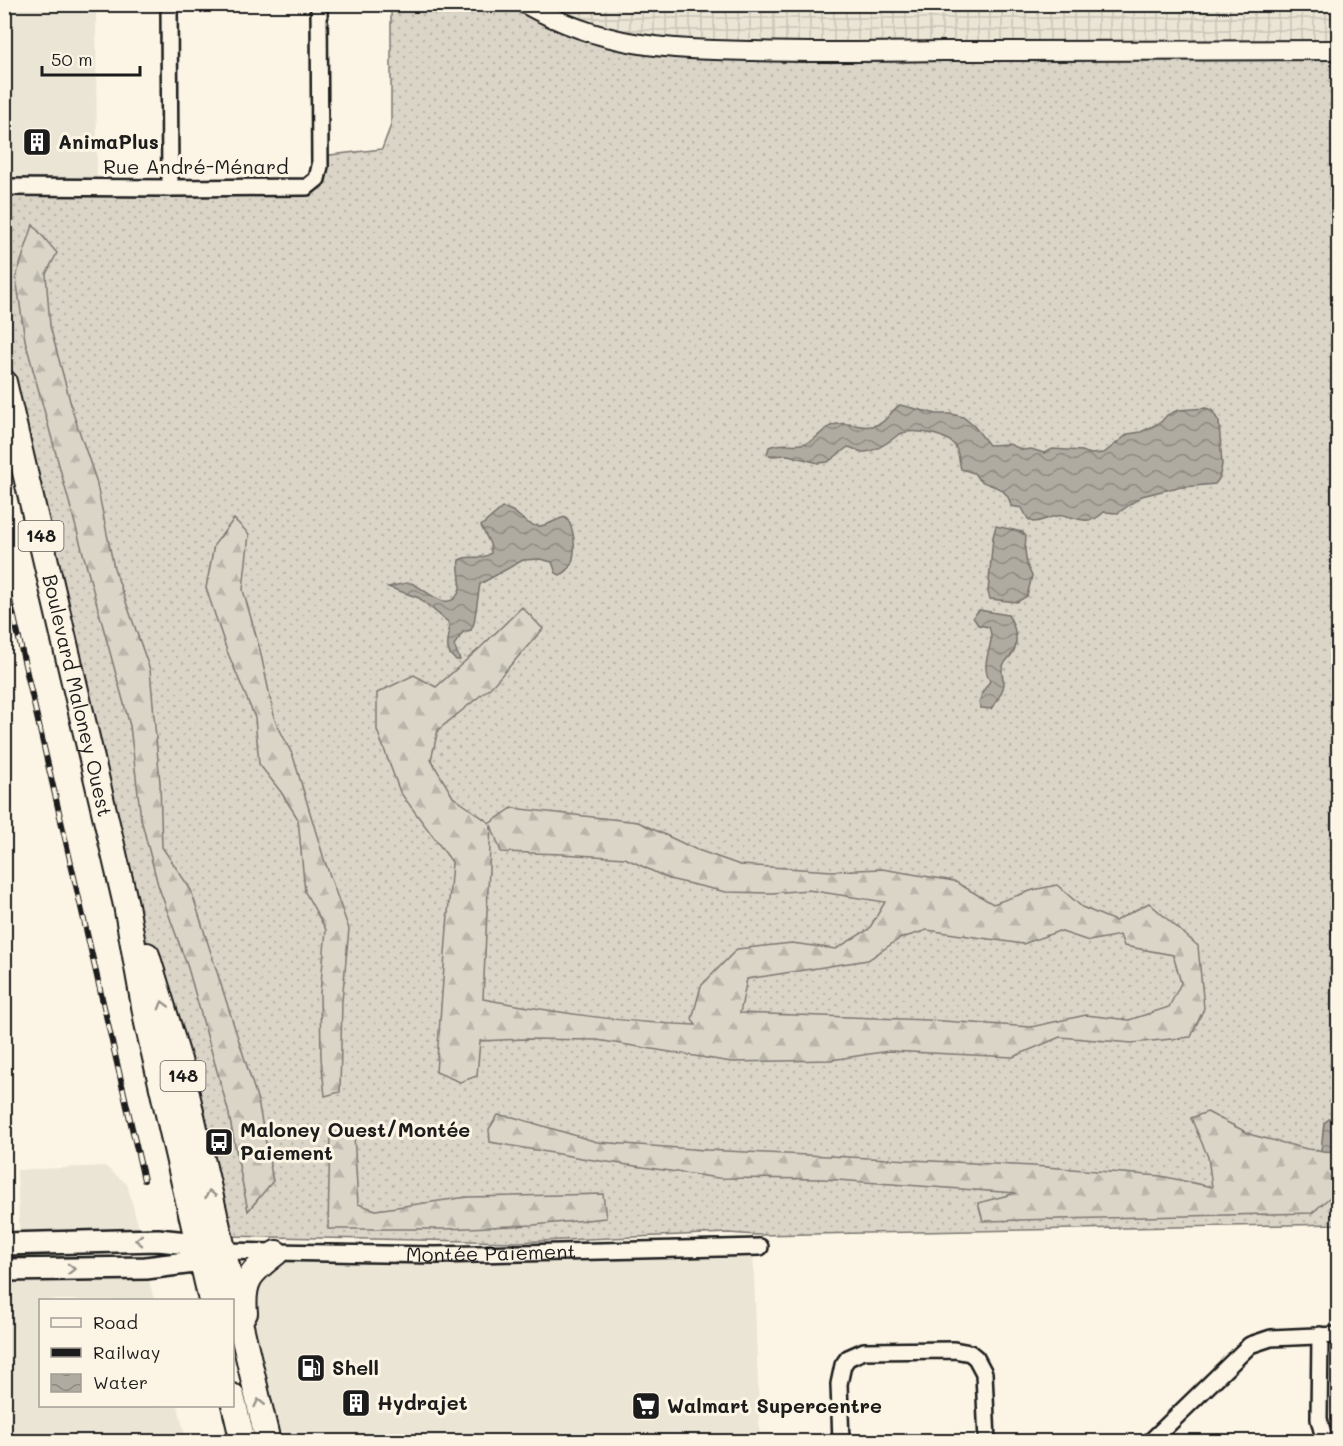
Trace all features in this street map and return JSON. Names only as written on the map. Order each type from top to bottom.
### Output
[{"type":"main road","name":"Boulevard Maloney Ouest","points":[[4,382],[126,905],[151,964],[179,1060],[207,1252],[211,1299]]},
{"type":"main road","name":"Montée Paiement","points":[[4,1244],[159,1240],[207,1252]]},
{"type":"main road","name":"Boulevard Maloney Ouest","points":[[207,1252],[225,1299]]},
{"type":"main road","name":"Montée Paiement","points":[[4,1270],[146,1268],[207,1252]]},
{"type":"main road","points":[[250,1364],[244,1301],[245,1288],[254,1269],[276,1253]]},
{"type":"main road","name":"Boulevard Maloney Ouest","points":[[234,1322],[250,1364],[268,1442]]},
{"type":"main road","points":[[234,1404],[243,1442]]},
{"type":"street","points":[[169,4],[170,188]]},
{"type":"street","name":"Rue André-Ménard","points":[[4,187],[308,187],[317,179],[320,166],[319,4]]},
{"type":"street","points":[[525,4],[564,24],[602,37],[642,46],[693,50],[787,52],[1338,50]]},
{"type":"street","name":"Montée Paiement","points":[[207,1252],[436,1255],[760,1247]]},
{"type":"street","points":[[1320,1335],[1319,1419],[1325,1442]]},
{"type":"street","points":[[1150,1442],[1250,1345],[1271,1338],[1338,1335]]},
{"type":"street","points":[[841,1442],[839,1384],[841,1372],[848,1358],[864,1351],[954,1350],[970,1353],[976,1358],[984,1373],[987,1442]]},
{"type":"shaded area","points":[[5,5],[96,5],[97,188],[5,187]]},
{"type":"shaded area","points":[[528,5],[1338,5],[1338,50],[623,42]]},
{"type":"shaded area","points":[[105,1166],[127,1184],[142,1240],[20,1244],[17,1170]]},
{"type":"shaded area","points":[[753,1247],[760,1441],[268,1441],[223,1251]]},
{"type":"shaded area","points":[[146,1268],[154,1299],[39,1299],[39,1407],[178,1407],[186,1441],[5,1441],[4,1270]]},
{"type":"green space","points":[[391,5],[525,5],[623,42],[1338,50],[1338,1224],[757,1235],[728,1233],[517,1242],[227,1236],[126,905],[5,382],[4,187],[300,188],[330,155],[382,149],[391,125]]},
{"type":"green space","points":[[33,225],[57,253],[46,274],[50,326],[74,416],[96,480],[114,568],[150,670],[160,783],[162,847],[191,890],[258,1101],[273,1181],[248,1211],[228,1110],[188,968],[158,885],[141,819],[130,726],[25,340],[16,277]]},
{"type":"green space","points":[[234,519],[249,534],[243,590],[260,650],[275,720],[293,756],[324,859],[349,929],[342,1001],[340,1092],[325,1096],[321,1058],[320,993],[326,930],[305,892],[298,819],[259,764],[255,718],[227,651],[206,588],[214,545]]},
{"type":"green space","points":[[522,607],[543,629],[491,687],[438,730],[431,760],[453,797],[490,823],[512,808],[638,822],[695,849],[740,865],[832,871],[882,869],[954,881],[993,904],[1033,890],[1057,885],[1082,907],[1115,921],[1149,903],[1198,946],[1204,1008],[1191,1037],[1132,1043],[1060,1037],[1013,1057],[889,1051],[831,1060],[731,1062],[597,1040],[480,1041],[477,1076],[460,1082],[436,1072],[452,862],[400,792],[377,730],[377,693],[414,675],[436,687]],"holes":[[[491,825],[501,852],[625,858],[669,879],[726,892],[772,893],[808,890],[885,902],[869,929],[836,949],[792,943],[737,949],[701,986],[692,1019],[696,1025],[589,1016],[483,999]],[[927,930],[1023,944],[1059,931],[1089,941],[1120,935],[1124,946],[1173,955],[1181,983],[1169,1007],[1129,1020],[1086,1015],[1031,1027],[928,1020],[740,1013],[747,979],[868,960],[899,939]]]},
{"type":"green space","points":[[1207,1112],[1252,1135],[1307,1149],[1338,1152],[1338,1190],[1312,1213],[983,1221],[978,1203],[1016,1193],[823,1179],[718,1178],[490,1142],[489,1129],[498,1115],[513,1117],[597,1142],[706,1150],[1033,1166],[1161,1176],[1212,1187],[1208,1157],[1191,1118]]},
{"type":"green space","points":[[330,1132],[354,1134],[358,1204],[376,1210],[467,1197],[603,1194],[606,1218],[534,1225],[446,1229],[328,1229]]},
{"type":"water","points":[[900,405],[937,414],[963,417],[974,426],[989,445],[1009,444],[1023,450],[1031,449],[1044,453],[1053,449],[1082,451],[1090,454],[1104,453],[1128,434],[1141,432],[1178,410],[1206,408],[1212,410],[1219,422],[1222,465],[1219,479],[1215,484],[1174,488],[1142,496],[1118,513],[1104,512],[1092,520],[1057,516],[1033,522],[1028,519],[1022,508],[1011,506],[1004,492],[982,482],[974,473],[961,469],[955,446],[936,435],[919,432],[904,433],[883,446],[865,452],[848,447],[828,462],[818,463],[788,455],[767,454],[769,447],[774,445],[810,442],[833,425],[873,426],[879,424]]},
{"type":"water","points":[[502,508],[539,526],[566,517],[570,523],[574,540],[573,557],[566,571],[560,575],[556,573],[552,562],[540,559],[523,560],[480,584],[474,623],[471,630],[463,632],[454,645],[460,660],[456,660],[451,656],[448,647],[448,622],[419,598],[388,587],[411,583],[435,598],[448,601],[454,599],[460,588],[459,560],[467,557],[483,557],[491,553],[490,544],[481,526]]},
{"type":"water","points":[[996,526],[1022,532],[1026,536],[1027,565],[1032,576],[1027,596],[1017,602],[990,599],[988,592]]},
{"type":"water","points":[[979,610],[1008,615],[1016,634],[1014,650],[1002,668],[1003,687],[991,709],[981,708],[979,703],[990,681],[986,666],[991,634],[989,627],[978,625],[973,617]]},
{"type":"water","points":[[1338,889],[1338,954],[1331,931],[1331,906],[1334,890]]},
{"type":"water","points":[[1338,1112],[1338,1152],[1321,1151],[1324,1123]]},
{"type":"railway","points":[[4,574],[144,1180]]},
{"type":"place","name":"AnimaPlus","points":[[37,142]]},
{"type":"place","name":"Maloney Ouest/Montée Paiement","points":[[219,1142]]},
{"type":"place","name":"Shell","points":[[311,1368]]},
{"type":"place","name":"Hydrajet","points":[[356,1403]]},
{"type":"place","name":"Walmart Supercentre","points":[[646,1406]]}]
